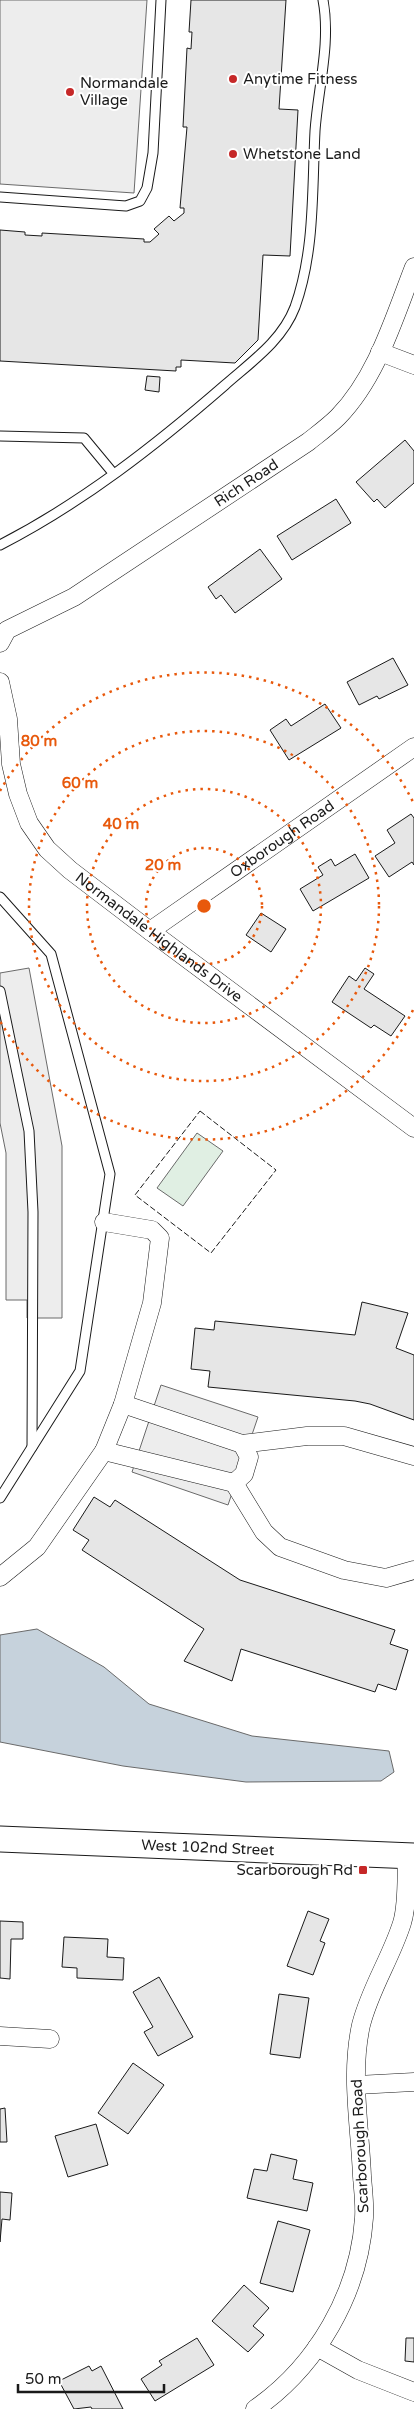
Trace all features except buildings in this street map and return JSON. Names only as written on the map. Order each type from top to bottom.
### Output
[{"type":"street","name":"Rich Road","points":[[3,637],[82,592],[308,442],[338,417],[363,386],[380,352],[414,267]]},
{"type":"street","points":[[380,352],[414,365]]},
{"type":"street","name":"Normandale Highlands Drive","points":[[0,682],[8,719],[11,764],[18,794],[29,823],[47,849],[150,931],[414,1128]]},
{"type":"street","name":"Oxborough Road","points":[[150,931],[414,747]]},
{"type":"street","points":[[0,1577],[37,1548],[104,1452],[123,1404],[152,1303],[160,1238],[152,1230],[104,1222]]},
{"type":"street","points":[[123,1404],[242,1444],[307,1436],[344,1436],[414,1456]]},
{"type":"street","points":[[234,1483],[244,1474],[249,1457],[242,1444]]},
{"type":"street","points":[[104,1452],[234,1483],[264,1532],[280,1547],[344,1570],[386,1578],[414,1570]]},
{"type":"street","name":"West 102nd Street","points":[[0,1839],[411,1856]]},
{"type":"street","name":"Scarborough Road","points":[[255,2409],[297,2374],[318,2347],[344,2301],[356,2260],[364,2218],[356,2065],[361,2026],[374,1986],[402,1922],[411,1856]]},
{"type":"street","points":[[0,2036],[50,2039]]},
{"type":"street","points":[[357,2086],[414,2082]]},
{"type":"street","points":[[318,2347],[358,2370],[414,2392]]},
{"type":"lane","points":[[0,197],[126,206],[140,201],[148,188],[153,153],[161,0]]},
{"type":"lane","points":[[0,545],[66,507],[168,434],[276,340],[294,308],[309,255],[315,129],[327,21],[323,0]]},
{"type":"lane","points":[[0,436],[84,438],[113,473]]},
{"type":"lane","points":[[0,897],[51,954],[110,1174],[80,1371],[0,1498]]},
{"type":"lane","points":[[0,991],[28,1131],[33,1212],[32,1447]]},
{"type":"green space","points":[[197,1133],[223,1151],[183,1206],[157,1188]]},
{"type":"shaded area","name":"Normandale Village","points":[[0,0],[147,0],[134,193],[0,184]]},
{"type":"shaded area","points":[[29,968],[62,1146],[62,1318],[27,1318],[27,1300],[6,1300],[6,1153],[0,1123],[0,973]]},
{"type":"shaded area","points":[[161,1385],[258,1417],[228,1505],[132,1472]]},
{"type":"shaded area","points":[[37,1629],[104,1667],[149,1704],[252,1736],[389,1751],[394,1772],[381,1781],[246,1782],[123,1766],[0,1742],[0,1635]]},
{"type":"fence","points":[[200,1111],[276,1170],[211,1253],[135,1195],[200,1111]]},
{"type":"place","name":"Anytime Fitness","points":[[233,79]]},
{"type":"place","name":"Normandale Village","points":[[70,92]]},
{"type":"place","name":"Whetstone Land","points":[[233,154]]},
{"type":"place","name":"Scarborough Rd","points":[[363,1870]]}]
